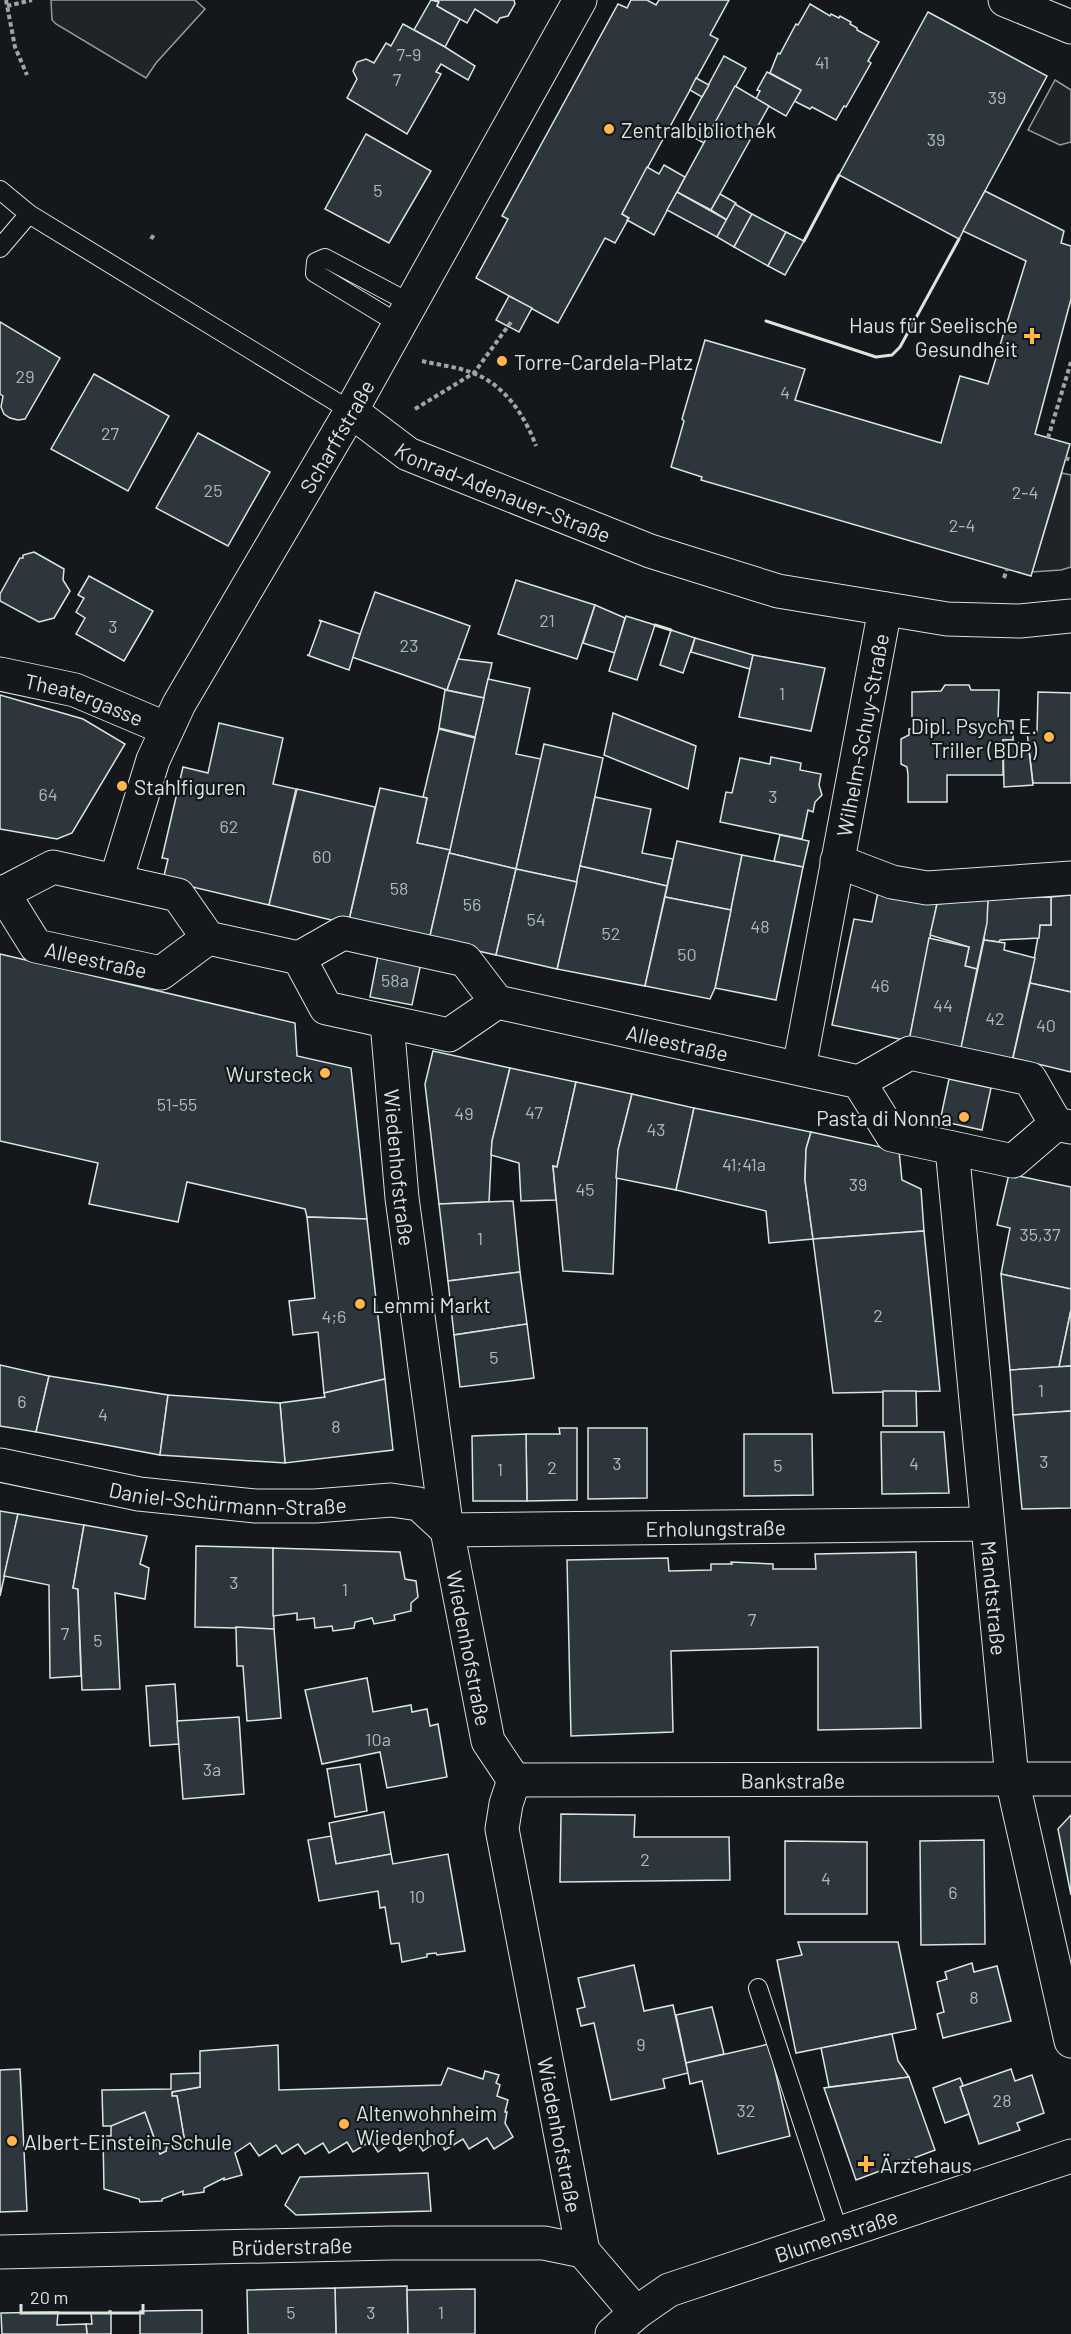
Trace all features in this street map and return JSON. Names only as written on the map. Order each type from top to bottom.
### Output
[{"type":"street","name":"Scharffstraße","points":[[116,880],[153,760],[179,704],[351,411],[580,0]]},
{"type":"street","points":[[1005,0],[1071,27]]},
{"type":"street","name":"Konrad-Adenauer-Straße","points":[[351,411],[408,454],[650,551],[778,591],[947,619],[1020,621],[1071,616]]},
{"type":"street","name":"Wilhelm-Schuy-Straße","points":[[799,1068],[885,609]]},
{"type":"street","name":"Theatergasse","points":[[0,674],[75,690],[167,729]]},
{"type":"street","name":"Alleestraße","points":[[53,867],[116,880],[178,895],[208,938],[161,973],[36,946],[2,893],[53,867]]},
{"type":"street","name":"Wilhelm-Schuy-Straße","points":[[835,870],[927,888],[1071,878]]},
{"type":"street","points":[[208,938],[299,958],[343,933],[465,960],[497,1002],[449,1035],[387,1022],[326,1008],[299,958]]},
{"type":"street","name":"Alleestraße","points":[[497,1002],[859,1082]]},
{"type":"street","name":"Wiedenhofstraße","points":[[387,1022],[402,1198],[447,1530],[488,1741],[514,1780],[506,1804],[502,1829],[583,2251],[624,2324]]},
{"type":"street","points":[[910,1053],[1030,1078],[1063,1125],[1012,1161],[892,1135],[859,1082],[910,1053]]},
{"type":"street","name":"Mandtstraße","points":[[952,1148],[1012,1779],[1071,2041]]},
{"type":"street","name":"Daniel-Schürmann-Straße","points":[[0,1465],[139,1494],[256,1506],[315,1506],[391,1500],[419,1504],[447,1530]]},
{"type":"street","name":"Erholungstraße","points":[[447,1530],[987,1524]]},
{"type":"street","name":"Bankstraße","points":[[514,1780],[1071,1779]]},
{"type":"street","name":"Blumenstraße","points":[[624,2324],[669,2290],[1071,2156]]},
{"type":"street","name":"Brüderstraße","points":[[0,2252],[392,2243],[544,2243],[583,2251]]},
{"type":"lane","name":"Konrad-Adenauer-Straße","points":[[0,190],[29,214],[351,411]]},
{"type":"lane","points":[[0,248],[29,214]]},
{"type":"lane","points":[[758,1988],[839,2233]]},
{"type":"path","points":[[6,0],[15,47],[27,75]]},
{"type":"path","points":[[7,6],[32,0]]},
{"type":"path","points":[[151,239],[155,233]]},
{"type":"path","points":[[415,409],[474,373],[510,322]]},
{"type":"path","points":[[417,360],[474,373],[507,394],[522,417],[536,446]]},
{"type":"path","points":[[1048,438],[1071,362]]},
{"type":"path","points":[[1065,458],[1071,460]]},
{"type":"path","points":[[1004,578],[1007,569]]},
{"type":"shaded area","points":[[51,0],[195,0],[205,9],[156,63],[146,78],[56,24],[52,20]]},
{"type":"shaded area","points":[[1055,80],[1071,90],[1071,142],[1060,145],[1028,130]]},
{"type":"shaded area","points":[[1062,473],[1071,475],[1071,567],[1032,572]]},
{"type":"building","points":[[431,0],[439,2],[437,6],[460,19],[445,47],[414,30]]},
{"type":"building","points":[[434,0],[514,0],[515,4],[508,16],[500,18],[497,23],[475,9],[467,23],[437,6],[439,2]]},
{"type":"building","name":"Zentralbibliothek","points":[[631,0],[647,0],[656,5],[659,0],[729,0],[710,35],[718,39],[622,214],[629,218],[615,243],[605,238],[558,323],[529,307],[518,326],[503,318],[513,298],[476,278],[508,219],[502,216],[618,4],[627,8]]},
{"type":"building","points":[[810,4],[830,16],[831,14],[839,18],[840,16],[851,22],[850,24],[857,30],[879,42],[868,61],[871,63],[836,120],[812,107],[810,109],[794,101],[801,90],[770,73],[778,53],[780,54]]},
{"type":"building","points":[[928,12],[1047,76],[959,239],[839,175]]},
{"type":"building","points":[[403,24],[475,66],[468,80],[441,64],[436,72],[441,74],[407,134],[347,98],[357,79],[353,71],[357,62],[366,59],[374,63],[386,43],[391,46]]},
{"type":"building","points":[[724,56],[746,68],[704,143],[683,132]]},
{"type":"building","points":[[767,72],[801,90],[786,116],[756,99],[760,91],[757,90]]},
{"type":"building","points":[[696,78],[709,85],[702,97],[690,90]]},
{"type":"building","points":[[735,86],[769,106],[711,210],[677,192]]},
{"type":"building","points":[[366,134],[431,171],[389,243],[325,209]]},
{"type":"building","points":[[664,165],[685,177],[654,235],[627,220],[629,218],[622,214],[647,167],[659,174]]},
{"type":"building","points":[[985,191],[1064,231],[1061,243],[1071,246],[1071,299],[1035,434],[1070,444],[1031,576],[701,480],[702,477],[671,467],[705,340],[805,369],[795,400],[941,443],[960,376],[988,384],[1026,261],[963,231]]},
{"type":"building","points":[[677,192],[727,220],[717,237],[667,210]]},
{"type":"building","points":[[720,194],[736,203],[727,220],[711,210]]},
{"type":"building","points":[[735,204],[752,214],[734,247],[717,237]]},
{"type":"building","points":[[752,214],[786,232],[768,266],[734,247]]},
{"type":"building","points":[[786,232],[804,241],[785,275],[768,266]]},
{"type":"building","points":[[509,296],[532,308],[519,332],[496,320]]},
{"type":"building","points":[[0,322],[60,358],[25,419],[10,418],[4,414],[1,407],[3,396],[0,394]]},
{"type":"building","points":[[94,374],[169,416],[128,491],[51,449]]},
{"type":"building","points":[[198,433],[270,472],[228,546],[156,508]]},
{"type":"building","points":[[34,552],[64,569],[63,580],[70,591],[54,618],[39,622],[0,601],[0,594],[20,558]]},
{"type":"building","points":[[89,576],[153,611],[124,661],[76,634],[85,618],[76,612],[84,598],[78,595]]},
{"type":"building","points":[[516,580],[595,605],[577,659],[498,634]]},
{"type":"building","points":[[375,592],[470,626],[447,690],[352,657]]},
{"type":"building","points":[[595,605],[625,618],[615,653],[583,643]]},
{"type":"building","points":[[626,616],[655,625],[637,680],[609,671]]},
{"type":"building","points":[[319,620],[360,634],[349,670],[307,655],[309,655],[321,622]]},
{"type":"building","points":[[671,630],[695,638],[683,673],[660,665]]},
{"type":"building","points":[[695,638],[753,655],[750,669],[691,652]]},
{"type":"building","points":[[753,655],[825,668],[811,731],[739,717]]},
{"type":"building","points":[[458,659],[492,663],[484,698],[447,690]]},
{"type":"building","points":[[488,679],[530,688],[516,754],[541,759],[516,869],[449,853]]},
{"type":"building","points":[[945,685],[969,685],[971,690],[999,690],[998,721],[1013,721],[1013,740],[1003,740],[1003,775],[947,775],[947,802],[908,802],[908,775],[907,767],[901,764],[901,739],[909,735],[909,729],[912,729],[912,692],[941,691]]},
{"type":"building","points":[[445,690],[484,698],[475,737],[439,728]]},
{"type":"building","name":"Dipl. Psych. E. Triller (BDP)","points":[[1038,692],[1071,693],[1071,783],[1033,783],[1027,732],[1037,732]]},
{"type":"building","points":[[0,695],[83,719],[125,744],[72,833],[57,839],[0,829]]},
{"type":"building","points":[[613,713],[696,746],[688,789],[604,755]]},
{"type":"building","points":[[219,723],[283,738],[273,784],[296,789],[269,905],[163,880],[168,859],[162,858],[183,767],[208,773]]},
{"type":"building","points":[[439,729],[475,738],[450,850],[417,843],[427,798],[423,797]]},
{"type":"building","points":[[1003,740],[1028,743],[1033,785],[1004,787]]},
{"type":"building","points":[[544,744],[603,758],[577,882],[516,869]]},
{"type":"building","points":[[771,757],[801,763],[800,770],[821,774],[819,785],[822,795],[815,802],[813,812],[808,810],[802,839],[720,822],[726,792],[732,793],[740,758],[770,764]]},
{"type":"building","points":[[380,788],[427,798],[417,843],[450,850],[429,940],[348,924]]},
{"type":"building","points":[[297,789],[375,807],[348,924],[269,905]]},
{"type":"building","points":[[595,797],[651,809],[642,853],[673,859],[667,886],[580,866]]},
{"type":"building","points":[[780,835],[809,841],[803,867],[774,861]]},
{"type":"building","points":[[677,841],[742,855],[731,910],[665,897]]},
{"type":"building","points":[[449,853],[516,869],[496,955],[429,940]]},
{"type":"building","points":[[742,855],[803,867],[776,1000],[715,988]]},
{"type":"building","points":[[580,866],[667,886],[645,986],[557,969]]},
{"type":"building","points":[[516,869],[577,882],[557,969],[496,955]]},
{"type":"building","points":[[878,892],[937,904],[909,1041],[832,1025],[854,919],[872,922]]},
{"type":"building","points":[[1071,895],[1071,992],[1030,983],[1040,925],[1051,925],[1051,897]]},
{"type":"building","points":[[665,897],[731,910],[715,988],[710,999],[645,986]]},
{"type":"building","points":[[1051,897],[1051,925],[1040,925],[1039,938],[1000,940],[999,942],[984,940],[988,899]]},
{"type":"building","points":[[988,899],[987,923],[977,969],[965,966],[969,947],[930,935],[937,904]]},
{"type":"building","points":[[929,938],[969,947],[965,966],[977,969],[960,1054],[909,1041]]},
{"type":"building","points":[[984,940],[1005,943],[1004,950],[1035,958],[1011,1066],[959,1057]]},
{"type":"building","points":[[0,954],[295,1023],[297,1056],[351,1068],[367,1219],[307,1217],[305,1209],[187,1182],[178,1222],[89,1204],[98,1163],[0,1141]]},
{"type":"building","points":[[378,955],[421,963],[412,1005],[370,997]]},
{"type":"building","points":[[1030,983],[1071,992],[1071,1072],[1013,1058]]},
{"type":"building","points":[[433,1051],[510,1068],[492,1141],[489,1202],[439,1204],[425,1084]]},
{"type":"building","points":[[510,1068],[576,1082],[557,1167],[553,1166],[556,1200],[521,1201],[519,1163],[491,1155],[492,1141]]},
{"type":"building","points":[[949,1079],[991,1088],[982,1130],[940,1121]]},
{"type":"building","points":[[576,1082],[632,1094],[618,1150],[613,1274],[563,1271],[553,1166],[557,1167]]},
{"type":"building","points":[[632,1094],[694,1108],[676,1190],[616,1178],[618,1150]]},
{"type":"building","points":[[694,1108],[811,1132],[806,1149],[805,1180],[813,1239],[769,1243],[766,1211],[676,1190]]},
{"type":"building","points":[[811,1132],[899,1151],[902,1180],[921,1189],[924,1231],[813,1239],[805,1180],[806,1149]]},
{"type":"building","points":[[1009,1174],[1071,1187],[1071,1289],[1001,1274],[1010,1228],[997,1225]]},
{"type":"building","points":[[513,1201],[520,1272],[448,1281],[439,1204]]},
{"type":"building","points":[[307,1217],[367,1219],[385,1379],[324,1393],[318,1332],[293,1335],[289,1301],[315,1298]]},
{"type":"building","points":[[924,1231],[940,1391],[833,1393],[813,1239]]},
{"type":"building","points":[[520,1272],[527,1324],[454,1335],[448,1281]]},
{"type":"building","points":[[1001,1274],[1071,1289],[1071,1310],[1059,1367],[1010,1370]]},
{"type":"building","points":[[1071,1310],[1071,1366],[1059,1367]]},
{"type":"building","points":[[527,1324],[534,1378],[460,1387],[454,1335]]},
{"type":"building","points":[[0,1365],[49,1376],[36,1432],[0,1426]]},
{"type":"building","points":[[1071,1366],[1071,1411],[1013,1415],[1010,1370]]},
{"type":"building","points":[[49,1376],[168,1395],[160,1455],[36,1432]]},
{"type":"building","points":[[385,1379],[393,1450],[285,1463],[280,1403],[325,1397],[324,1393]]},
{"type":"building","points":[[883,1391],[916,1391],[917,1426],[883,1426]]},
{"type":"building","points":[[168,1395],[280,1403],[285,1463],[160,1455]]},
{"type":"building","points":[[1071,1411],[1071,1508],[1022,1509],[1013,1415]]},
{"type":"building","points":[[559,1428],[577,1428],[577,1500],[527,1501],[526,1434],[560,1434]]},
{"type":"building","points":[[588,1428],[647,1428],[647,1498],[588,1499]]},
{"type":"building","points":[[881,1432],[944,1432],[949,1493],[882,1494]]},
{"type":"building","points":[[526,1434],[527,1501],[473,1501],[472,1436]]},
{"type":"building","points":[[744,1434],[812,1434],[813,1495],[744,1496]]},
{"type":"building","points":[[0,1511],[18,1514],[0,1596]]},
{"type":"building","points":[[18,1514],[84,1525],[73,1588],[78,1589],[81,1676],[50,1678],[49,1585],[4,1576]]},
{"type":"building","points":[[84,1525],[147,1536],[140,1564],[149,1568],[145,1599],[115,1593],[120,1689],[82,1690],[78,1589],[73,1588]]},
{"type":"building","points":[[196,1546],[273,1548],[274,1629],[195,1627]]},
{"type":"building","points":[[273,1548],[400,1552],[405,1579],[416,1581],[418,1597],[411,1603],[411,1611],[394,1615],[395,1620],[374,1624],[372,1618],[355,1622],[354,1628],[333,1631],[332,1626],[315,1628],[314,1618],[297,1620],[297,1613],[273,1616]]},
{"type":"building","points":[[916,1552],[921,1728],[818,1730],[818,1647],[671,1651],[673,1732],[571,1736],[567,1560],[668,1558],[669,1571],[711,1570],[711,1564],[732,1564],[731,1562],[773,1564],[773,1569],[816,1569],[815,1554]]},
{"type":"building","points":[[236,1627],[274,1629],[281,1718],[247,1721],[243,1666],[237,1666]]},
{"type":"building","points":[[367,1678],[373,1712],[411,1705],[412,1712],[427,1709],[430,1726],[438,1724],[447,1777],[387,1788],[380,1752],[322,1764],[305,1690]]},
{"type":"building","points":[[175,1684],[179,1744],[150,1746],[146,1686]]},
{"type":"building","points":[[239,1717],[244,1794],[183,1799],[177,1721]]},
{"type":"building","points":[[360,1764],[367,1811],[335,1817],[327,1769]]},
{"type":"building","points":[[384,1812],[391,1854],[336,1864],[329,1823]]},
{"type":"building","points":[[561,1814],[635,1815],[634,1837],[729,1837],[730,1880],[560,1882]]},
{"type":"building","points":[[1071,1815],[1071,1895],[1058,1829]]},
{"type":"building","points":[[331,1836],[336,1864],[391,1854],[393,1864],[448,1854],[465,1951],[427,1954],[427,1957],[402,1962],[399,1943],[391,1944],[385,1907],[380,1908],[378,1891],[319,1901],[308,1840]]},
{"type":"building","points":[[984,1840],[985,1944],[921,1945],[920,1841]]},
{"type":"building","points":[[785,1841],[867,1842],[867,1914],[785,1914]]},
{"type":"building","points":[[798,1942],[898,1942],[916,2029],[796,2053],[777,1960],[802,1955]]},
{"type":"building","points":[[972,1963],[974,1972],[997,1966],[1011,2021],[943,2038],[937,2014],[944,2012],[937,1982],[947,1979],[945,1972]]},
{"type":"building","points":[[634,1965],[644,2011],[673,2005],[688,2073],[663,2079],[665,2088],[611,2100],[594,2023],[581,2026],[577,2009],[585,2007],[578,1978]]},
{"type":"building","points":[[712,2007],[724,2054],[686,2063],[676,2015]]},
{"type":"building","points":[[892,2034],[898,2061],[909,2077],[829,2087],[821,2048]]},
{"type":"building","points":[[769,2044],[790,2136],[718,2154],[702,2081],[690,2084],[686,2063]]},
{"type":"building","name":"Altenwohnheim Wiedenhof","points":[[278,2045],[279,2090],[441,2085],[448,2068],[483,2079],[485,2071],[499,2075],[496,2083],[500,2085],[497,2096],[508,2100],[505,2123],[513,2137],[494,2149],[487,2138],[469,2149],[463,2139],[445,2150],[439,2140],[423,2151],[416,2141],[400,2151],[394,2141],[378,2152],[371,2141],[353,2152],[347,2142],[329,2153],[323,2143],[305,2154],[298,2144],[282,2154],[276,2145],[259,2156],[250,2143],[235,2153],[242,2175],[224,2180],[224,2178],[204,2188],[204,2192],[183,2195],[183,2191],[162,2199],[162,2201],[140,2202],[139,2199],[104,2189],[103,2136],[111,2136],[111,2125],[145,2112],[160,2154],[166,2151],[167,2145],[173,2143],[177,2147],[185,2143],[177,2096],[172,2096],[172,2092],[200,2087],[200,2051]]},
{"type":"building","name":"Albert-Einstein-Schule","points":[[20,2069],[27,2211],[0,2212],[0,2070]]},
{"type":"building","points":[[1011,2069],[1015,2081],[1032,2075],[1044,2113],[1017,2123],[1020,2130],[979,2144],[960,2087]]},
{"type":"building","points":[[200,2073],[200,2087],[172,2092],[172,2096],[177,2096],[185,2143],[177,2147],[173,2143],[167,2145],[166,2151],[160,2154],[145,2112],[111,2126],[103,2126],[102,2090],[171,2089],[171,2074]]},
{"type":"building","points":[[909,2077],[935,2150],[856,2180],[824,2088]]},
{"type":"building","points":[[960,2078],[963,2085],[960,2087],[969,2114],[945,2123],[933,2088]]},
{"type":"building","points":[[428,2173],[431,2211],[296,2215],[285,2205],[300,2177]]},
{"type":"building","points":[[407,2286],[408,2334],[336,2334],[335,2288]]},
{"type":"building","points":[[335,2288],[336,2334],[248,2334],[247,2290]]},
{"type":"building","points":[[475,2289],[475,2334],[408,2334],[407,2290]]},
{"type":"building","points":[[202,2310],[202,2334],[140,2334],[140,2311]]},
{"type":"building","points":[[111,2311],[111,2334],[87,2334],[86,2324],[92,2324],[91,2313],[109,2313]]},
{"type":"building","points":[[58,2312],[57,2325],[86,2324],[87,2334],[2,2334],[1,2313]]},
{"type":"wall","points":[[804,241],[839,175]]},
{"type":"wall","points":[[766,321],[876,357],[892,355],[900,347],[959,239]]},
{"type":"wall","points":[[655,625],[671,630]]},
{"type":"place","name":"Zentralbibliothek","points":[[609,129]]},
{"type":"place","name":"Haus für Seelische Gesundheit","points":[[1032,336]]},
{"type":"place","name":"Torre-Cardela-Platz","points":[[502,361]]},
{"type":"place","name":"Dipl. Psych. E. Triller (BDP)","points":[[1049,737]]},
{"type":"place","name":"Stahlfiguren","points":[[122,786]]},
{"type":"place","name":"Wursteck","points":[[325,1073]]},
{"type":"place","name":"Pasta di Nonna","points":[[964,1117]]},
{"type":"place","name":"Lemmi Markt","points":[[360,1304]]},
{"type":"place","name":"Altenwohnheim Wiedenhof","points":[[344,2124]]},
{"type":"place","name":"Albert-Einstein-Schule","points":[[12,2141]]},
{"type":"place","name":"Ärztehaus","points":[[866,2164]]}]
